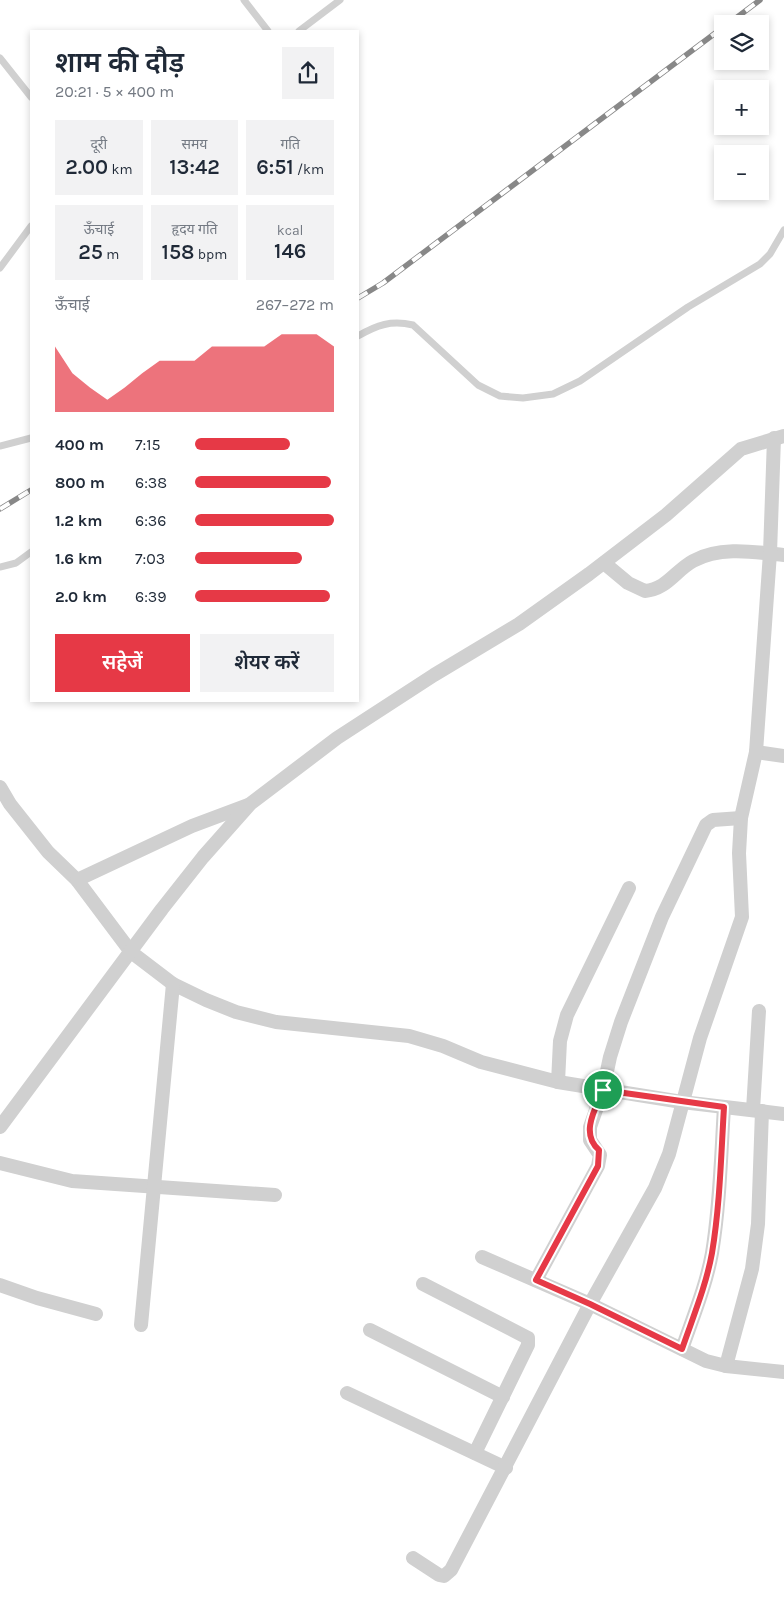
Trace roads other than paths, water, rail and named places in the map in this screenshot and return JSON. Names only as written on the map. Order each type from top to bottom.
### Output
[{"type":"street","points":[[0,1127],[24,1091],[202,857],[250,804],[337,738],[434,675],[519,624],[666,515],[741,449],[779,437],[777,554],[756,752],[741,818],[739,853],[742,918],[700,1038],[669,1154],[655,1188],[590,1304],[506,1468],[448,1574],[444,1576],[435,1573],[412,1558]]},
{"type":"street","points":[[604,562],[628,584],[645,591],[664,586],[692,562],[710,554],[736,551],[777,554]]},
{"type":"street","points":[[756,752],[784,756]]},
{"type":"street","points":[[0,787],[10,804],[48,852],[77,880],[131,952],[173,984],[236,1012],[268,1020],[409,1036],[443,1046],[481,1062],[558,1082],[682,1102],[784,1114]]},
{"type":"street","points":[[77,880],[192,826],[250,804]]},
{"type":"street","points":[[536,1280],[598,1166],[599,1150],[593,1145],[589,1135],[603,1090],[610,1057],[643,963],[701,832],[713,820],[741,818]]},
{"type":"street","points":[[558,1082],[560,1041],[567,1015],[630,888]]},
{"type":"street","points":[[141,1325],[173,984]]},
{"type":"street","points":[[726,1366],[752,1269],[758,1224],[757,1110],[759,1011]]},
{"type":"street","points":[[682,1349],[701,1294],[712,1254],[718,1204],[724,1107]]},
{"type":"street","points":[[0,1163],[72,1181],[275,1195]]},
{"type":"street","points":[[482,1257],[590,1304],[706,1361],[726,1366],[784,1372]]},
{"type":"street","points":[[423,1284],[528,1338],[528,1345],[475,1453]]},
{"type":"street","points":[[0,1285],[37,1298],[96,1314]]},
{"type":"street","points":[[370,1330],[503,1397]]},
{"type":"street","points":[[346,1393],[506,1468]]},
{"type":"lane","points":[[244,0],[267,30]]},
{"type":"lane","points":[[300,30],[337,1]]},
{"type":"lane","points":[[0,58],[30,96]]},
{"type":"lane","points":[[0,268],[30,227]]},
{"type":"lane","points":[[359,335],[380,324],[399,321],[413,324],[478,385],[500,396],[523,398],[552,394],[580,381],[688,307],[760,264],[770,254],[784,230]]},
{"type":"lane","points":[[778,240],[784,247]]},
{"type":"lane","points":[[0,446],[30,438]]},
{"type":"lane","points":[[0,567],[16,563],[30,553]]},
{"type":"railway","points":[[740,15],[760,0]]},
{"type":"railway","points":[[359,297],[383,283],[714,34]]},
{"type":"railway","points":[[0,509],[30,491]]}]
